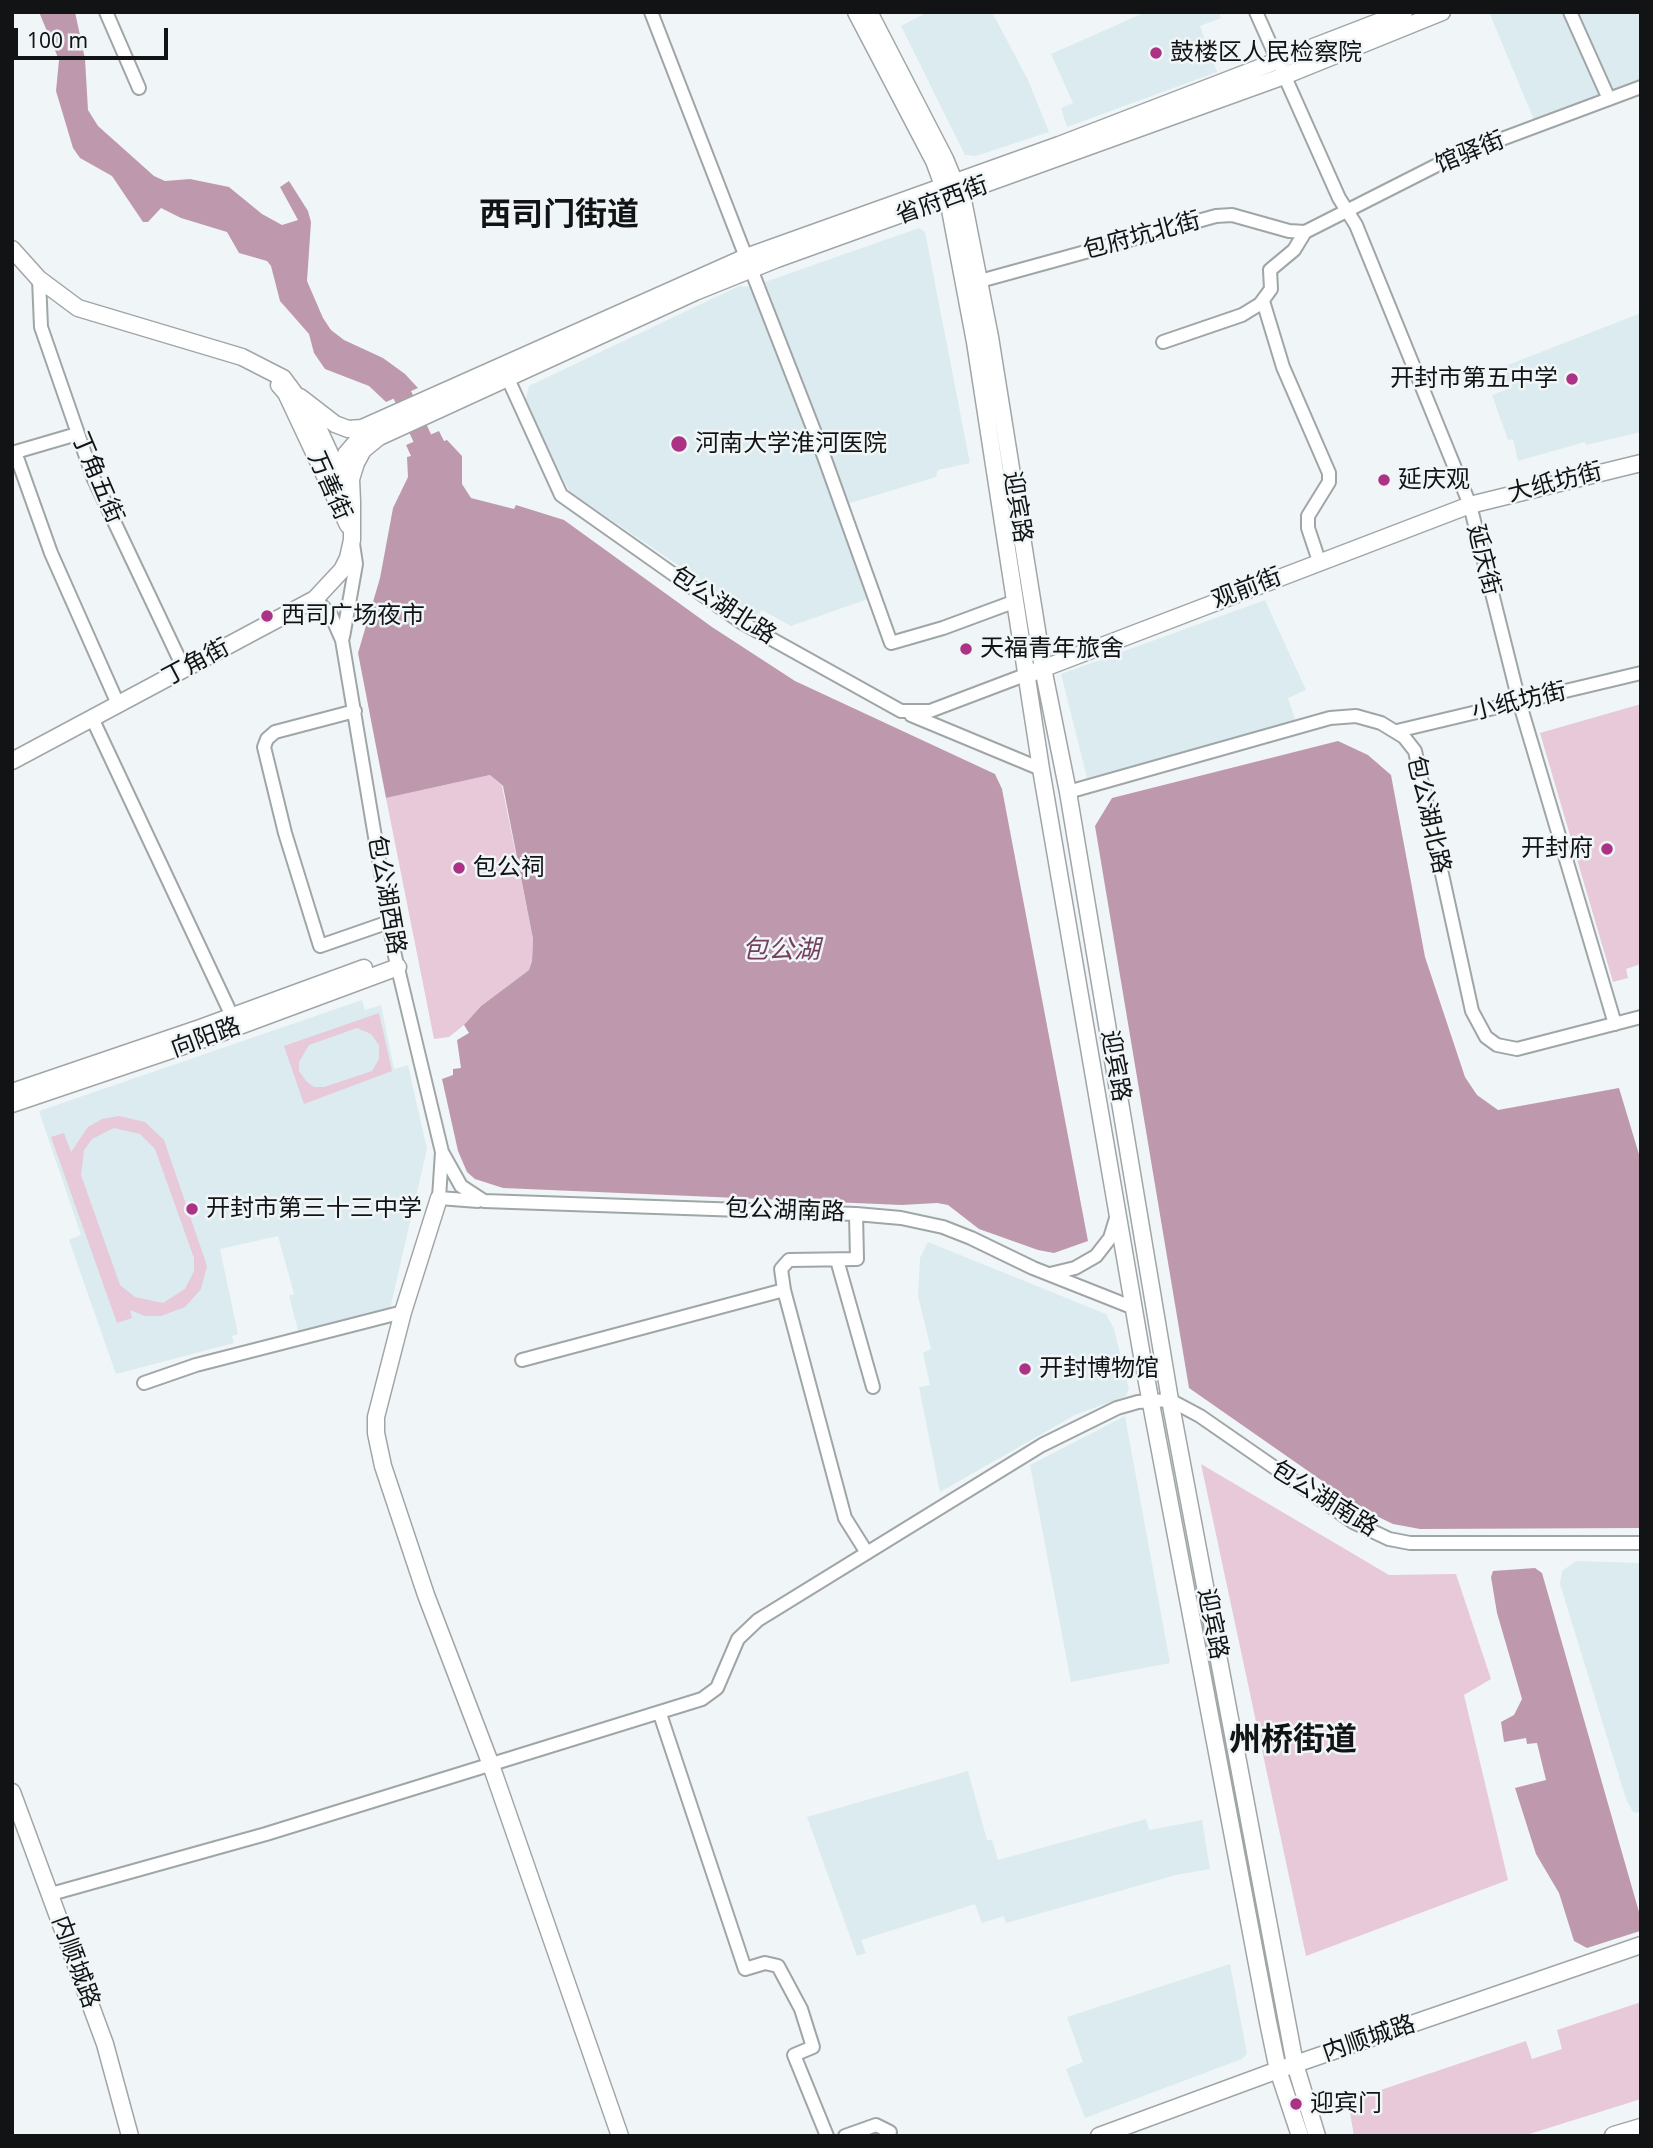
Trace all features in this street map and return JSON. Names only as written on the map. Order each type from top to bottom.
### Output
[{"type":"main road","points":[[1614,2136],[1641,2127]]},
{"type":"street","points":[[106,12],[139,89]]},
{"type":"street","points":[[651,12],[677,86],[822,451],[891,643],[943,628],[1016,601]]},
{"type":"street","name":"迎宾路","points":[[856,12],[953,191],[1025,675],[1134,1308],[1278,2070],[1300,2136]]},
{"type":"street","name":"迎宾路","points":[[869,12],[953,191],[980,281],[1043,668],[1068,792],[1170,1399],[1295,2064],[1317,2136]]},
{"type":"street","name":"延庆街","points":[[1256,12],[1339,198],[1361,237],[1470,505],[1519,701],[1615,1024]]},
{"type":"street","name":"省府西街","points":[[1281,69],[1404,12]]},
{"type":"street","name":"省府西街","points":[[369,436],[444,399],[748,263],[1442,12]]},
{"type":"street","points":[[1570,12],[1609,99]]},
{"type":"street","name":"馆驿街","points":[[1305,232],[1451,158],[1641,87]]},
{"type":"street","name":"包府坑北街","points":[[980,281],[1216,216],[1232,215],[1289,231],[1305,232]]},
{"type":"street","points":[[1163,342],[1242,316],[1263,301],[1271,289],[1270,270],[1294,250],[1305,232]]},
{"type":"street","name":"万善街","points":[[12,249],[61,298],[95,316],[242,358],[260,367],[293,395],[348,506],[352,540]]},
{"type":"street","name":"丁角五街","points":[[39,278],[41,327],[93,477],[184,669]]},
{"type":"street","points":[[1263,301],[1283,367],[1329,473],[1329,482],[1308,516],[1308,528],[1319,562]]},
{"type":"street","name":"包公湖北路","points":[[505,372],[556,489],[566,501],[741,622],[901,711],[1041,769]]},
{"type":"street","points":[[293,395],[315,421],[369,436]]},
{"type":"street","points":[[293,395],[335,424],[369,436]]},
{"type":"street","name":"万善街","points":[[315,421],[343,477]]},
{"type":"street","points":[[78,434],[14,452],[51,553],[118,704]]},
{"type":"street","points":[[348,506],[343,477],[346,454],[369,436]]},
{"type":"street","points":[[348,506],[353,470],[369,436]]},
{"type":"street","name":"大纸坊街","points":[[1470,505],[1641,463]]},
{"type":"street","name":"观前街","points":[[1025,675],[1470,505]]},
{"type":"street","points":[[342,640],[355,564],[352,540]]},
{"type":"street","name":"丁角街","points":[[12,761],[315,599],[342,570],[352,540]]},
{"type":"street","name":"包公湖西路","points":[[315,599],[331,615],[342,640],[389,922],[442,1152],[439,1198]]},
{"type":"street","name":"小纸坊街","points":[[1397,732],[1641,673]]},
{"type":"street","points":[[901,711],[930,712],[1025,675]]},
{"type":"street","points":[[355,711],[275,732],[267,739],[264,747],[285,833],[320,946],[389,922]]},
{"type":"street","points":[[92,718],[232,1016]]},
{"type":"street","name":"包公湖北路","points":[[1068,792],[1330,718],[1368,718],[1397,732],[1415,751],[1472,1011],[1482,1032],[1497,1045],[1517,1049],[1641,1017]]},
{"type":"street","name":"向阳路","points":[[12,1092],[397,962]]},
{"type":"street","name":"向阳路","points":[[12,1104],[207,1038],[397,962]]},
{"type":"street","points":[[442,1152],[461,1186],[484,1201]]},
{"type":"street","points":[[439,1198],[403,1312],[376,1417],[376,1433],[383,1466],[426,1595],[491,1765],[620,2136]]},
{"type":"street","name":"包公湖南路","points":[[439,1198],[901,1218],[943,1227],[1134,1308]]},
{"type":"street","points":[[1049,1274],[1075,1268],[1096,1256],[1110,1238],[1118,1213]]},
{"type":"street","points":[[856,1214],[857,1259],[789,1260],[781,1269],[784,1290],[845,1518],[867,1553]]},
{"type":"street","points":[[837,1260],[873,1387]]},
{"type":"street","points":[[522,1360],[784,1290]]},
{"type":"street","points":[[144,1383],[196,1366],[403,1312]]},
{"type":"street","name":"包公湖南路","points":[[51,1894],[265,1834],[692,1704],[713,1693],[720,1683],[729,1655],[746,1630],[1042,1445],[1117,1408],[1152,1399],[1170,1399],[1200,1416],[1353,1522],[1389,1539],[1410,1544],[1641,1543]]},
{"type":"street","points":[[660,1714],[745,1969],[765,1963],[778,1966],[801,2009],[813,2047],[794,2055],[827,2136]]},
{"type":"street","name":"内顺城路","points":[[12,1792],[108,2053],[130,2136]]},
{"type":"street","name":"内顺城路","points":[[1099,2136],[1295,2064],[1641,1945]]},
{"type":"street","points":[[845,2136],[876,2125],[890,2132]]},
{"type":"shaded area","points":[[928,12],[992,12],[1028,80],[1049,132],[976,156],[965,155],[901,26]]},
{"type":"shaded area","name":"鼓楼区人民检察院","points":[[1146,12],[1219,12],[1221,18],[1200,26],[1217,72],[1067,127],[1061,108],[1073,103],[1051,54]]},
{"type":"shaded area","points":[[1489,12],[1641,12],[1641,82],[1534,120]]},
{"type":"shaded area","points":[[919,228],[925,232],[970,463],[938,470],[936,477],[847,504],[765,282]]},
{"type":"shaded area","name":"河南大学淮河医院","points":[[739,286],[753,287],[838,509],[868,599],[791,626],[762,610],[756,618],[570,492],[525,403],[529,386]]},
{"type":"shaded area","name":"开封市第五中学","points":[[1641,313],[1641,432],[1586,445],[1585,442],[1518,461],[1513,439],[1508,440],[1492,395],[1508,389],[1500,368]]},
{"type":"shaded area","points":[[1265,600],[1306,690],[1288,698],[1296,722],[1087,778],[1061,674]]},
{"type":"shaded area","name":"开封府","points":[[1641,704],[1641,964],[1626,969],[1628,978],[1613,982],[1540,733]]},
{"type":"shaded area","name":"包公祠","points":[[490,775],[502,786],[533,939],[532,961],[529,970],[481,1006],[449,1037],[434,1039],[386,798]]},
{"type":"shaded area","points":[[362,1000],[365,1010],[381,1005],[394,1069],[408,1065],[427,1149],[389,1313],[299,1334],[289,1296],[294,1294],[278,1236],[220,1249],[238,1334],[232,1336],[234,1343],[116,1374],[69,1240],[81,1235],[39,1111]]},
{"type":"shaded area","points":[[379,1013],[392,1071],[304,1104],[284,1046]],"holes":[[[357,1028],[371,1034],[379,1045],[379,1059],[372,1071],[324,1087],[314,1087],[299,1071],[299,1062],[309,1045]]]},
{"type":"shaded area","points":[[119,1116],[145,1122],[164,1140],[207,1266],[201,1289],[185,1307],[161,1316],[145,1316],[130,1310],[132,1318],[117,1323],[51,1137],[64,1133],[71,1152],[88,1127],[102,1119]],"holes":[[[114,1128],[140,1134],[155,1149],[194,1258],[194,1271],[185,1289],[163,1303],[135,1297],[120,1285],[81,1175],[84,1150],[92,1139]]]},
{"type":"shaded area","name":"开封博物馆","points":[[928,1242],[1106,1314],[1114,1329],[1129,1389],[1126,1396],[1075,1415],[940,1492],[919,1387],[930,1385],[923,1353],[931,1349],[918,1296],[920,1258]]},
{"type":"shaded area","points":[[1125,1416],[1170,1663],[1071,1682],[1030,1465]]},
{"type":"shaded area","points":[[1201,1464],[1389,1575],[1456,1574],[1491,1679],[1464,1695],[1508,1880],[1306,1956]]},
{"type":"shaded area","points":[[1576,1561],[1641,1563],[1641,1813],[1633,1812],[1626,1799],[1560,1584],[1562,1571]]},
{"type":"shaded area","points":[[968,1771],[987,1840],[992,1840],[998,1860],[1146,1819],[1149,1830],[1202,1820],[1210,1869],[1176,1875],[1006,1923],[1004,1916],[982,1923],[975,1904],[861,1940],[866,1953],[857,1956],[807,1817]]},
{"type":"shaded area","points":[[1230,1964],[1247,2054],[1242,2059],[1085,2118],[1066,2069],[1083,2062],[1067,2017]]},
{"type":"shaded area","points":[[1641,2002],[1641,2099],[1523,2136],[1354,2136],[1348,2101],[1526,2041],[1532,2059],[1562,2049],[1557,2030]]},
{"type":"water","points":[[39,12],[75,12],[85,59],[88,110],[98,126],[154,176],[165,181],[190,179],[229,187],[262,214],[282,225],[298,220],[280,187],[289,181],[308,211],[311,222],[307,281],[323,318],[331,330],[344,340],[383,358],[405,374],[418,388],[386,402],[369,386],[325,369],[314,353],[309,334],[280,301],[271,266],[267,261],[239,253],[227,232],[181,218],[161,208],[148,222],[143,222],[112,176],[80,158],[73,148],[56,91],[59,60]]},
{"type":"water","name":"包公湖","points":[[439,431],[444,441],[447,440],[462,456],[462,484],[471,498],[514,509],[516,505],[564,520],[712,627],[795,681],[995,774],[1002,789],[1088,1241],[1054,1253],[1038,1250],[979,1229],[948,1205],[937,1203],[902,1205],[503,1188],[475,1179],[467,1172],[458,1151],[442,1079],[453,1075],[453,1069],[461,1068],[457,1040],[469,1033],[464,1025],[481,1006],[529,970],[532,961],[533,939],[503,786],[490,775],[386,798],[358,653],[380,578],[393,508],[408,477],[407,457],[411,456],[406,445]]},
{"type":"water","points":[[1338,741],[1368,755],[1391,775],[1425,957],[1465,1077],[1477,1095],[1498,1110],[1619,1088],[1641,1161],[1641,1528],[1420,1529],[1393,1524],[1364,1510],[1189,1388],[1095,826],[1112,798]]},
{"type":"water","points":[[1535,1568],[1542,1573],[1641,1919],[1640,1931],[1587,1948],[1574,1941],[1559,1893],[1536,1854],[1515,1788],[1546,1780],[1537,1743],[1527,1744],[1526,1738],[1504,1742],[1501,1722],[1514,1715],[1522,1699],[1497,1613],[1491,1577],[1493,1571]]},
{"type":"waterway","points":[[387,376],[396,381],[431,457]]},
{"type":"place","name":"鼓楼区人民检察院","points":[[1156,53]]},
{"type":"place","name":"开封市第五中学","points":[[1572,379]]},
{"type":"place","name":"河南大学淮河医院","points":[[679,444]]},
{"type":"place","name":"延庆观","points":[[1384,480]]},
{"type":"place","name":"西司广场夜市","points":[[267,616]]},
{"type":"place","name":"天福青年旅舍","points":[[966,649]]},
{"type":"place","name":"开封府","points":[[1607,849]]},
{"type":"place","name":"包公祠","points":[[459,868]]},
{"type":"place","name":"开封市第三十三中学","points":[[192,1209]]},
{"type":"place","name":"开封博物馆","points":[[1025,1369]]},
{"type":"place","name":"迎宾门","points":[[1296,2104]]},
{"type":"district","name":"西司门街道","points":[[559,216]]},
{"type":"district","name":"州桥街道","points":[[1293,1741]]}]
